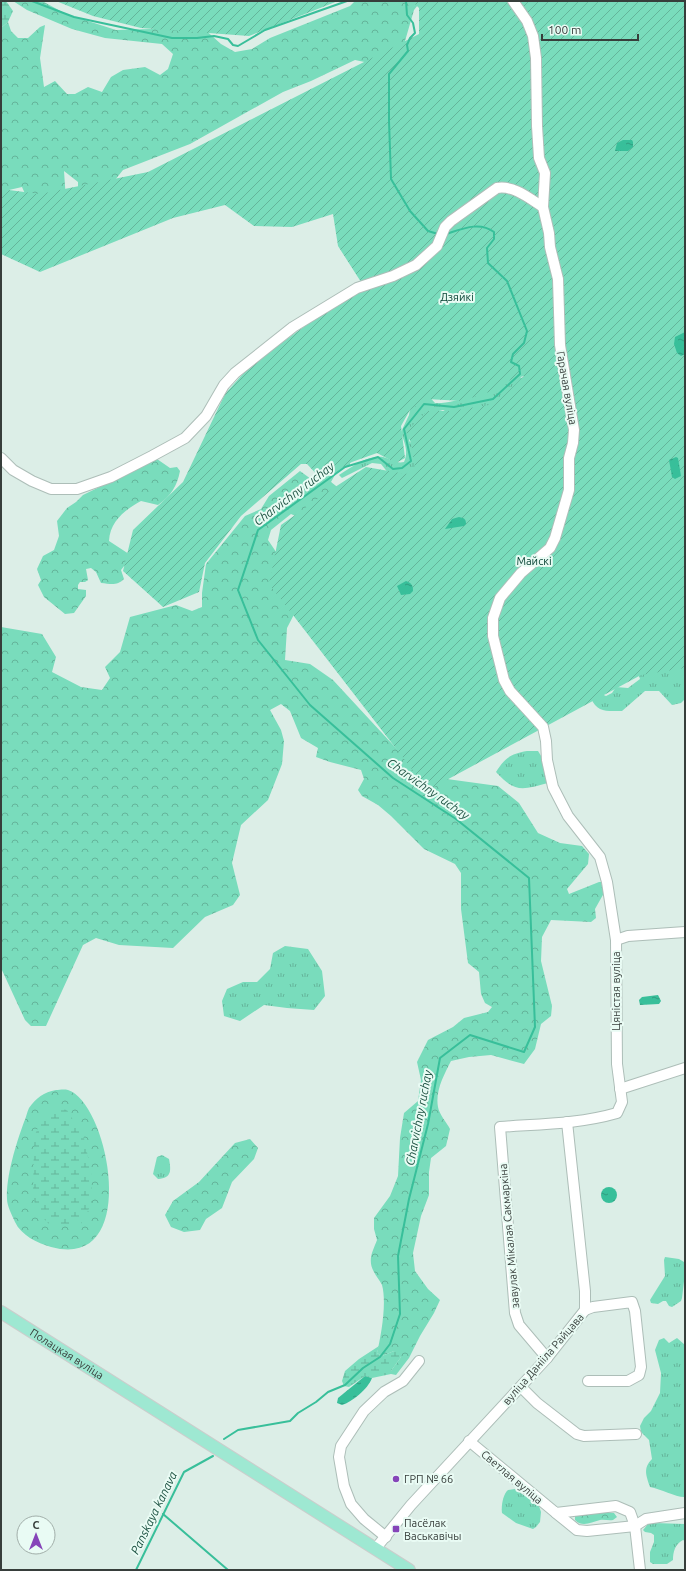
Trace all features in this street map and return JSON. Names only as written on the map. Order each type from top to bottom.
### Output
[{"type":"main road","name":"Полацкая вуліца","points":[[1,1312],[133,1394],[409,1570]]},
{"type":"street","name":"Гарачая вуліца","points":[[513,1],[527,21],[533,36],[536,58],[539,158],[545,173],[543,207],[549,234],[550,247],[558,279],[560,345],[574,430],[573,444],[568,458],[568,490],[555,538],[550,548],[521,573],[500,598],[493,618],[493,636],[504,680],[518,701],[543,727],[547,760],[553,787],[568,816],[600,857],[607,882],[616,940]]},
{"type":"street","points":[[1,458],[13,470],[32,481],[51,489],[76,489],[111,477],[185,438],[206,416],[224,385],[235,373],[293,327],[357,288],[394,276],[416,265],[437,246],[446,227],[451,221],[497,188],[505,187],[516,191],[543,207]]},
{"type":"street","name":"Цяністая вуліца","points":[[567,1122],[617,1113],[622,1102],[616,1064],[616,940],[628,936],[685,932]]},
{"type":"street","points":[[620,1089],[685,1068]]},
{"type":"street","name":"завулак Мікалая Сакмаркіна","points":[[547,1358],[519,1325],[515,1313],[500,1127],[567,1122]]},
{"type":"street","name":"вуліца Данііла Райцава","points":[[376,1548],[411,1505],[469,1441],[522,1387],[585,1310],[585,1291],[567,1122]]},
{"type":"street","points":[[585,1310],[593,1307],[632,1302],[635,1311],[641,1367],[639,1375],[628,1381],[588,1381]]},
{"type":"street","points":[[386,1537],[364,1519],[351,1504],[344,1486],[340,1464],[339,1457],[341,1446],[364,1411],[384,1392],[403,1381],[419,1361]]},
{"type":"street","points":[[522,1387],[537,1403],[577,1434],[584,1436],[636,1434]]},
{"type":"street","name":"Светлая вуліца","points":[[469,1441],[577,1530],[586,1531],[635,1526],[646,1519],[685,1513]]},
{"type":"street","points":[[556,1513],[616,1506],[630,1512],[635,1526],[640,1570]]},
{"type":"green space","points":[[1,1],[6,1],[13,11],[8,22],[1,28]]},
{"type":"green space","points":[[13,1],[42,1],[66,14],[116,30],[152,29],[186,22],[202,27],[221,44],[235,52],[252,49],[270,38],[350,6],[355,1],[421,1],[414,10],[403,48],[374,64],[355,60],[311,81],[283,92],[190,144],[123,170],[115,180],[78,209],[78,182],[64,171],[66,200],[32,209],[22,187],[9,190],[1,207],[1,28],[8,22],[11,31],[18,38],[28,38],[40,27],[45,25],[40,58],[44,87],[55,81],[67,94],[75,94],[88,87],[102,92],[111,77],[123,70],[145,67],[160,75],[168,69],[173,54],[162,44],[105,38],[72,29],[27,10]]},
{"type":"green space","points":[[56,1],[338,1],[249,36],[141,28],[93,16]]},
{"type":"green space","points":[[412,1],[685,1],[685,668],[641,675],[428,790],[269,584],[281,525],[366,467],[406,474],[415,468],[411,443],[406,432],[427,411],[451,411],[495,404],[524,376],[510,380],[492,391],[462,401],[427,399],[410,410],[401,426],[405,458],[396,463],[377,453],[352,462],[321,479],[307,464],[301,464],[241,516],[205,563],[199,592],[163,607],[123,571],[133,530],[183,482],[225,394],[250,366],[327,310],[361,282],[338,246],[333,214],[292,227],[254,226],[225,205],[173,218],[40,272],[1,254],[1,189],[40,194],[148,172],[419,34],[419,8]]},
{"type":"green space","points":[[518,376],[526,380],[513,402],[458,418],[443,410],[428,414],[409,432],[409,441],[415,446],[418,474],[389,474],[381,464],[372,463],[342,478],[339,475],[360,462],[371,458],[383,457],[396,462],[404,462],[406,450],[401,432],[409,415],[413,391],[426,393],[435,403],[445,402],[466,397]]},
{"type":"green space","points":[[157,459],[170,468],[177,467],[180,471],[179,476],[173,490],[163,502],[158,505],[141,501],[124,512],[115,522],[109,541],[132,556],[121,570],[124,579],[116,584],[101,583],[96,572],[91,568],[86,569],[88,580],[85,582],[80,582],[78,589],[86,590],[86,596],[74,613],[65,614],[44,597],[38,585],[41,580],[37,569],[43,556],[54,550],[59,536],[57,521],[67,508],[83,495]]},
{"type":"green space","points":[[350,461],[350,465],[336,473],[331,482],[345,493],[333,499],[318,499],[311,512],[302,519],[291,514],[271,530],[268,540],[289,571],[301,601],[287,628],[285,660],[310,664],[333,680],[407,760],[425,776],[498,786],[519,803],[538,833],[560,843],[582,846],[589,854],[588,864],[567,889],[569,894],[599,882],[601,882],[604,893],[595,909],[596,918],[591,922],[551,920],[542,937],[541,961],[552,1006],[551,1016],[541,1024],[535,1049],[524,1064],[491,1055],[469,1057],[451,1061],[443,1077],[437,1101],[441,1115],[450,1129],[446,1146],[431,1158],[429,1172],[429,1195],[421,1216],[413,1253],[415,1271],[428,1289],[440,1300],[409,1358],[396,1375],[391,1374],[391,1371],[401,1357],[394,1351],[382,1356],[377,1353],[382,1329],[384,1301],[382,1285],[372,1268],[371,1263],[371,1256],[377,1240],[374,1229],[374,1218],[390,1196],[398,1176],[400,1138],[404,1113],[418,1101],[421,1080],[417,1062],[428,1040],[453,1027],[464,1018],[488,1012],[492,1007],[485,1003],[481,994],[479,972],[468,963],[461,909],[461,873],[455,864],[424,849],[391,816],[378,805],[362,796],[358,790],[364,779],[361,770],[316,757],[318,748],[301,738],[290,711],[281,704],[270,710],[281,730],[284,741],[282,764],[268,800],[241,825],[232,863],[240,895],[233,905],[205,917],[173,948],[119,945],[96,938],[83,945],[46,1026],[31,1026],[25,1020],[1,968],[1,627],[42,634],[56,657],[52,672],[81,687],[102,690],[110,678],[105,667],[120,652],[130,617],[176,605],[192,611],[202,607],[202,593],[206,564],[245,516],[261,509],[269,496],[300,471],[311,479],[321,470]]},
{"type":"green space","points":[[685,627],[685,699],[681,703],[672,705],[659,691],[645,691],[622,711],[599,709],[593,703],[591,698],[599,693],[606,696],[612,693],[616,687],[628,688],[640,679],[635,665]]},
{"type":"green space","points":[[527,751],[538,751],[543,759],[548,783],[525,788],[514,787],[508,784],[496,772],[508,757]]},
{"type":"green space","points":[[285,946],[308,949],[322,971],[325,996],[314,1010],[264,1005],[240,1021],[224,1016],[222,1001],[227,989],[243,982],[257,982],[270,969],[273,953]]},
{"type":"green space","points":[[56,1090],[68,1090],[83,1102],[95,1124],[105,1152],[109,1183],[107,1212],[98,1235],[80,1248],[51,1247],[25,1235],[15,1222],[7,1202],[8,1180],[12,1160],[28,1110],[34,1101],[41,1096]]},
{"type":"green space","points":[[55,1108],[67,1110],[84,1138],[91,1171],[92,1203],[81,1224],[63,1226],[49,1224],[37,1212],[33,1196],[34,1137],[43,1116]]},
{"type":"green space","points":[[250,1139],[258,1148],[254,1159],[232,1182],[222,1208],[206,1219],[200,1230],[184,1232],[171,1227],[165,1215],[173,1201],[199,1182],[235,1143]]},
{"type":"green space","points":[[162,1155],[169,1159],[170,1173],[166,1177],[158,1179],[153,1174],[157,1157]]},
{"type":"green space","points":[[665,1257],[679,1259],[684,1262],[685,1273],[682,1298],[681,1301],[672,1307],[669,1306],[666,1301],[658,1304],[651,1303],[650,1300],[665,1276]]},
{"type":"green space","points":[[664,1338],[669,1343],[677,1338],[685,1345],[684,1497],[676,1496],[650,1487],[646,1472],[647,1465],[652,1459],[649,1440],[641,1432],[640,1426],[644,1418],[651,1411],[660,1393],[661,1373],[655,1350],[659,1340]]},
{"type":"green space","points":[[379,1346],[377,1353],[382,1356],[394,1351],[399,1352],[401,1357],[391,1371],[391,1374],[372,1378],[365,1376],[349,1387],[344,1386],[342,1381],[345,1371],[359,1359]]},
{"type":"green space","points":[[515,1489],[539,1506],[541,1512],[540,1522],[533,1529],[516,1523],[502,1513],[502,1504],[505,1494],[508,1490]]},
{"type":"green space","points":[[600,1512],[614,1513],[617,1517],[613,1520],[602,1520],[584,1524],[581,1524],[575,1520],[575,1515]]},
{"type":"green space","points":[[648,1524],[685,1524],[685,1541],[683,1540],[676,1546],[673,1560],[667,1564],[653,1564],[650,1562],[650,1552],[654,1542],[654,1535],[643,1530]]},
{"type":"water","points":[[623,140],[632,140],[633,147],[628,151],[615,151],[617,143]]},
{"type":"water","points":[[685,332],[685,354],[681,356],[677,353],[674,344],[675,337]]},
{"type":"water","points":[[676,457],[678,458],[681,476],[675,479],[672,477],[669,460]]},
{"type":"water","points":[[459,517],[465,520],[466,524],[464,526],[445,529],[452,519]]},
{"type":"water","points":[[406,581],[412,585],[413,591],[410,594],[401,595],[397,586]]},
{"type":"water","points":[[658,995],[661,1001],[659,1004],[640,1005],[639,1000],[642,997]]},
{"type":"water","points":[[609,1187],[615,1189],[617,1195],[615,1201],[609,1203],[603,1201],[601,1195],[603,1189]]},
{"type":"water","points":[[365,1376],[372,1378],[363,1391],[355,1398],[342,1405],[337,1403],[338,1398]]},
{"type":"waterway","name":"Charvichny ruchay","points":[[32,1],[74,17],[172,38],[214,36],[228,39],[233,45],[238,46],[265,30],[347,1]]},
{"type":"waterway","name":"Charvichny ruchay","points":[[406,1],[407,15],[413,23],[415,33],[410,38],[407,45],[408,51],[389,74],[391,179],[410,211],[428,231],[438,234]]},
{"type":"waterway","name":"Charvichny ruchay","points":[[224,1439],[238,1430],[290,1421],[298,1413],[316,1402],[328,1392],[345,1385],[363,1368],[380,1357],[390,1344],[400,1314],[398,1256],[409,1199],[428,1124],[440,1058],[470,1035],[524,1052],[535,1027],[529,878],[456,819],[393,778],[310,705],[258,640],[238,590],[258,530],[345,467],[378,457],[393,469],[402,468],[411,461],[404,429],[424,404],[454,407],[493,399],[520,374],[519,366],[511,362],[513,354],[524,343],[527,331],[507,281],[488,263],[487,248],[494,239],[494,232],[476,226],[446,234]]},
{"type":"waterway","name":"Panskaya kanava","points":[[136,1570],[184,1472],[213,1456]]},
{"type":"waterway","points":[[163,1514],[228,1570]]},
{"type":"place","name":"ГРП № 66","points":[[396,1479]]},
{"type":"place","name":"Пасёлак Васькавічы","points":[[396,1529]]},
{"type":"park label","name":"Дзяйкі","points":[[457,297]]},
{"type":"park label","name":"Майскі","points":[[534,561]]}]
